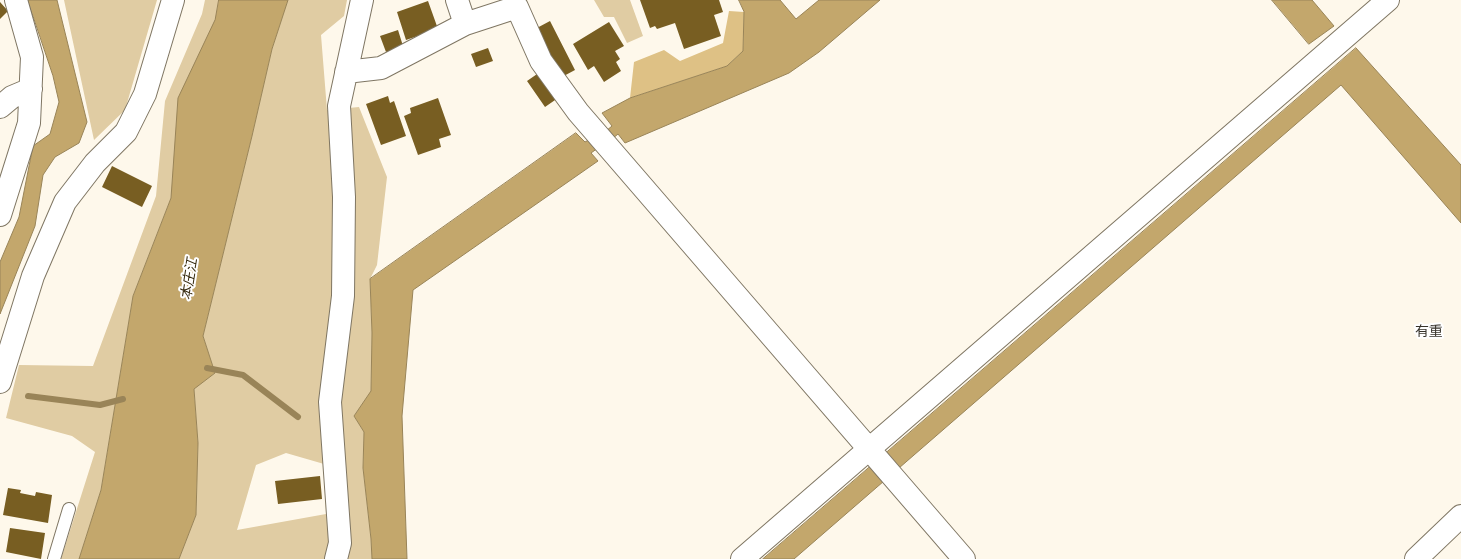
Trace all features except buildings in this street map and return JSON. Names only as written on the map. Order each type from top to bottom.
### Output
[{"type":"street","points":[[0,215],[29,123],[32,56],[16,0]]},
{"type":"street","points":[[0,382],[33,276],[65,202],[95,163],[126,132],[145,94],[173,0]]},
{"type":"street","points":[[336,559],[340,543],[330,402],[343,296],[344,197],[339,106],[362,0]]},
{"type":"street","points":[[457,0],[465,24]]},
{"type":"street","points":[[742,559],[872,453],[1388,0]]},
{"type":"street","points":[[346,72],[381,68],[465,24],[517,7],[541,61],[578,112],[964,559]]},
{"type":"street","points":[[0,107],[12,97],[31,89]]},
{"type":"street","points":[[1416,559],[1461,516]]},
{"type":"lane","points":[[54,559],[69,509]]},
{"type":"shaded area","points":[[64,0],[157,0],[125,110],[94,140]]},
{"type":"shaded area","points":[[205,0],[233,0],[171,198],[133,296],[101,490],[79,559],[61,559],[95,452],[72,436],[6,418],[19,365],[93,366],[156,196],[165,101],[202,14]]},
{"type":"shaded area","points":[[288,0],[347,0],[344,16],[321,35],[327,110],[359,107],[387,177],[377,265],[370,279],[372,333],[371,392],[354,416],[364,432],[363,468],[372,559],[179,559],[196,515],[198,443],[194,388],[215,373],[203,336],[272,49]],"holes":[[[286,453],[324,464],[326,514],[237,530],[256,465]]]},
{"type":"shaded area","points":[[594,0],[630,0],[643,36],[627,43],[614,17],[604,17]]},
{"type":"shaded area","points":[[729,11],[744,12],[743,51],[727,66],[630,98],[634,62],[664,50],[680,61],[723,43]]},
{"type":"water","points":[[28,0],[57,0],[87,122],[79,143],[55,157],[43,175],[35,226],[0,314],[0,262],[19,217],[33,146],[50,134],[59,102],[53,76]]},
{"type":"water","name":"本庄江","points":[[219,0],[288,0],[272,49],[203,336],[215,373],[194,389],[198,443],[196,515],[179,559],[79,559],[101,490],[133,296],[171,198],[178,98],[215,20]]},
{"type":"water","points":[[739,0],[780,0],[796,19],[819,0],[880,0],[819,52],[789,73],[625,143],[618,134],[612,139],[606,131],[612,126],[602,113],[630,98],[727,66],[743,51],[744,12]]},
{"type":"water","points":[[1272,0],[1312,0],[1334,26],[1309,44]]},
{"type":"water","points":[[1356,48],[1461,165],[1461,223],[1341,85],[794,559],[763,559]]},
{"type":"water","points":[[576,133],[585,142],[592,138],[598,148],[591,153],[598,161],[413,290],[402,416],[407,559],[372,559],[363,468],[364,432],[354,416],[371,391],[372,333],[370,279]]},
{"type":"waterway","points":[[207,368],[243,375],[298,417]]},
{"type":"waterway","points":[[28,396],[100,405],[123,399]]},
{"type":"district","name":"有重","points":[[1429,331]]}]
